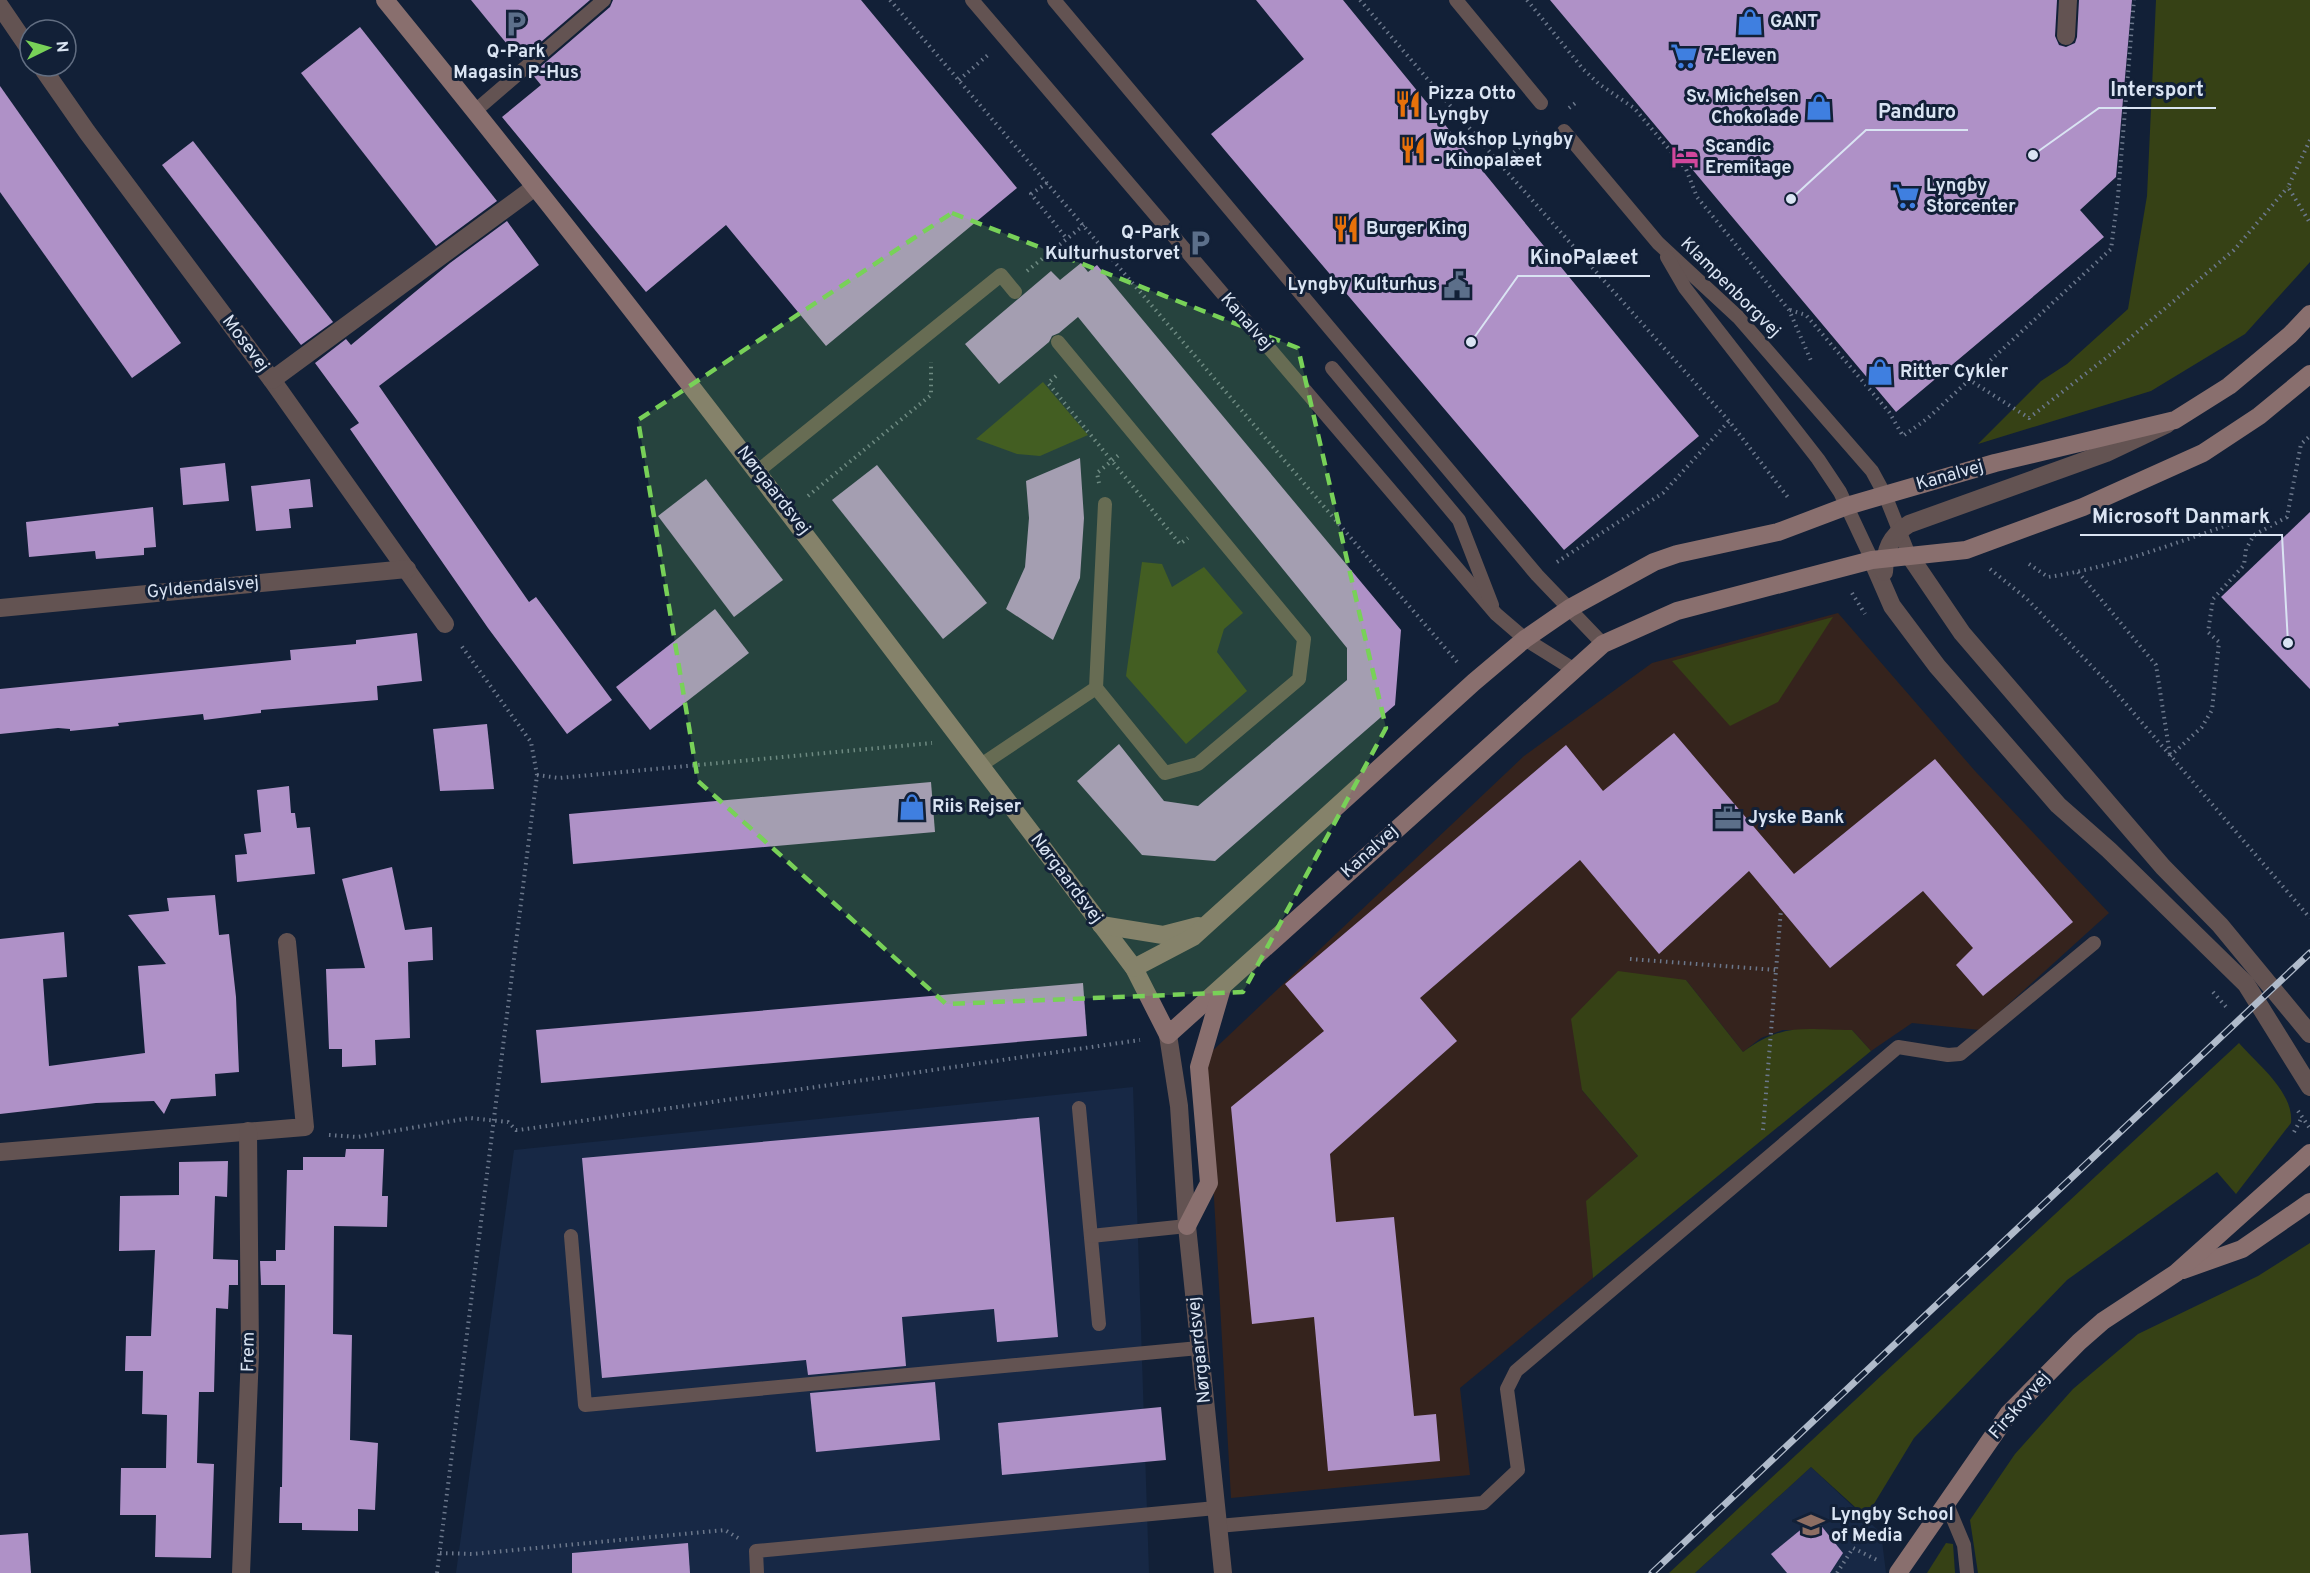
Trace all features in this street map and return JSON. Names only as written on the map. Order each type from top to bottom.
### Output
[{"type":"street","name":"Nørgaardsvej","points":[[385,0],[476,111],[758,471],[1134,968],[1168,1035],[1179,1106],[1187,1226],[1223,1573]]},
{"type":"street","points":[[2066,36],[2068,0]]},
{"type":"street","points":[[0,6],[18,32]]},
{"type":"street","name":"Mosevej","points":[[49,78],[272,380],[445,624]]},
{"type":"street","points":[[272,380],[535,187]]},
{"type":"street","name":"Kanalvej","points":[[1134,968],[1193,938],[1474,682],[1525,639],[1570,608],[1654,562],[1701,548],[1778,532],[1847,506],[2006,460],[2175,420],[2229,386],[2290,335],[2310,314]]},
{"type":"street","name":"Kanalvej","points":[[1168,1035],[1603,644],[1677,611],[1878,559],[1966,550],[2083,507],[2203,453],[2259,416],[2310,374]]},
{"type":"street","points":[[2175,420],[2106,453],[1909,524],[1898,531],[1878,559],[1892,606],[1937,666],[2058,805],[2109,850],[2246,984],[2310,1087]]},
{"type":"street","points":[[1909,555],[1962,633],[2163,867],[2220,925],[2310,1034]]},
{"type":"street","name":"Gyldendalsvej","points":[[0,608],[407,569]]},
{"type":"street","points":[[1101,926],[1163,935],[1184,932],[1210,922]]},
{"type":"street","points":[[0,1152],[305,1127],[287,942]]},
{"type":"street","points":[[1187,1226],[1209,1183],[1199,1067],[1223,985]]},
{"type":"street","name":"Frem","points":[[241,1573],[250,1354],[248,1131]]},
{"type":"street","name":"Firskovvej","points":[[1899,1572],[2009,1413],[2103,1321],[2176,1273],[2310,1154]]},
{"type":"street","name":"Firskovvej","points":[[2176,1273],[2242,1249],[2310,1202]]},
{"type":"lane","points":[[476,111],[604,0]]},
{"type":"lane","name":"Kanalvej","points":[[972,0],[1496,614],[1525,639],[1573,669]]},
{"type":"lane","points":[[1054,0],[1537,575],[1603,644]]},
{"type":"lane","points":[[1456,0],[1541,103]]},
{"type":"lane","points":[[1564,130],[1658,243]]},
{"type":"lane","name":"Klampenborgvej","points":[[1658,243],[1738,317],[1872,471],[1885,495],[1909,555]]},
{"type":"lane","name":"Klampenborgvej","points":[[1658,243],[1685,288],[1818,459],[1878,559]]},
{"type":"lane","points":[[758,471],[1001,275],[1013,288]]},
{"type":"lane","points":[[1058,342],[1304,639],[1299,679],[1198,764],[1165,773],[1096,688],[1105,504]]},
{"type":"lane","points":[[1332,368],[1459,520],[1496,614]]},
{"type":"lane","points":[[981,765],[1096,688]]},
{"type":"lane","points":[[757,1573],[756,1551],[1217,1517],[1483,1503],[1518,1470],[1507,1389],[1516,1371],[1899,1047],[1948,1055],[1960,1054],[2094,943]]},
{"type":"lane","points":[[1079,1108],[1099,1324]]},
{"type":"lane","points":[[1091,1236],[1187,1226]]},
{"type":"lane","points":[[571,1236],[585,1405],[1199,1348]]},
{"type":"lane","points":[[1946,1502],[1964,1545],[1966,1573]]},
{"type":"path","points":[[890,0],[1474,682]]},
{"type":"path","points":[[1360,0],[1500,164],[1729,421],[1776,483]]},
{"type":"path","points":[[1527,0],[1583,69],[1599,84],[1634,108],[1686,170],[1697,197],[1789,310],[1817,373]]},
{"type":"path","points":[[1789,310],[1806,315],[1889,412],[1903,435],[1928,418],[2111,249],[2118,196],[2134,0]]},
{"type":"path","points":[[958,80],[987,57]]},
{"type":"path","points":[[1968,379],[2029,418],[2116,350],[2234,250],[2288,187],[2310,140]]},
{"type":"path","points":[[1500,164],[1521,146]]},
{"type":"path","points":[[1047,183],[1031,194],[1067,239]]},
{"type":"path","points":[[2288,187],[2310,223]]},
{"type":"path","points":[[1013,288],[1084,225]]},
{"type":"path","points":[[789,512],[932,396],[931,331]]},
{"type":"path","points":[[1048,383],[1180,544]]},
{"type":"path","points":[[1537,575],[1663,493],[1729,421]]},
{"type":"path","points":[[2170,756],[2202,727],[2211,710],[2219,642],[2208,632],[2212,599],[2244,565],[2246,549],[2254,535],[2287,517],[2301,444],[2310,436]]},
{"type":"path","points":[[1097,473],[1138,439]]},
{"type":"path","points":[[2029,564],[2048,577],[2078,572],[2131,558],[2242,520]]},
{"type":"path","points":[[1966,550],[2027,599],[2062,633],[2310,918]]},
{"type":"path","points":[[2078,572],[2156,665],[2170,756]]},
{"type":"path","points":[[437,1573],[537,775],[531,742],[445,624]]},
{"type":"path","points":[[537,775],[559,778],[962,740]]},
{"type":"path","points":[[1760,1164],[1781,909]]},
{"type":"path","points":[[1630,959],[1776,970]]},
{"type":"path","points":[[305,1127],[326,1134],[358,1137],[470,1118],[508,1122],[519,1130],[1105,1047],[1168,1035]]},
{"type":"path","points":[[2294,1132],[2302,1117],[2310,1129]]},
{"type":"path","points":[[440,1553],[473,1554],[725,1530],[756,1551]]},
{"type":"path","points":[[1837,1573],[1853,1548],[1899,1572]]},
{"type":"highlighted area","points":[[952,213],[1298,348],[1386,728],[1243,992],[946,1004],[698,781],[638,420]]},
{"type":"shaded area","points":[[1838,613],[1975,771],[2109,913],[1980,1030],[1912,1023],[1871,1051],[1852,1030],[1783,1030],[1761,1038],[1743,1052],[1686,980],[1582,1090],[1638,1156],[1587,1201],[1593,1278],[1460,1388],[1470,1475],[1231,1498],[1206,1057],[1524,756],[1652,663]]},
{"type":"shaded area","points":[[1133,1087],[1149,1573],[456,1573],[514,1150]]},
{"type":"shaded area","name":"Lyngby School of Media","points":[[1811,1467],[1881,1533],[1886,1573],[1695,1573]]},
{"type":"green space","points":[[2156,0],[2310,0],[2310,262],[2245,334],[2151,391],[1978,444],[2041,381],[2067,364],[2128,309],[2147,196]]},
{"type":"green space","points":[[1043,382],[1088,435],[1040,456],[1017,454],[976,439]]},
{"type":"green space","points":[[1142,562],[1162,564],[1172,587],[1204,567],[1243,613],[1224,629],[1217,652],[1247,691],[1186,744],[1126,676]]},
{"type":"green space","points":[[1833,617],[1778,702],[1730,726],[1672,661]]},
{"type":"green space","points":[[1618,971],[1686,980],[1743,1052],[1771,1036],[1807,1029],[1852,1030],[1871,1051],[1593,1278],[1586,1201],[1638,1156],[1582,1090],[1571,1019]]},
{"type":"green space","points":[[2239,1043],[2281,1090],[2287,1101],[2291,1123],[2236,1194],[2217,1172],[2067,1280],[1914,1438],[1866,1517],[1811,1467],[1695,1573],[1669,1573]]},
{"type":"green space","points":[[2310,1243],[2310,1573],[1978,1573],[1970,1520],[2015,1454],[2073,1389],[2138,1334],[2258,1276]]},
{"type":"green space","points":[[1946,1543],[1953,1544],[1955,1573],[1927,1573]]},
{"type":"building","name":"Q-Park Magasin P-Hus","points":[[471,0],[590,0],[520,60]]},
{"type":"building","points":[[613,0],[861,0],[1017,188],[826,346],[726,225],[646,292],[502,117],[541,85],[532,74],[610,7]]},
{"type":"building","name":"Lyngby Kulturhus","points":[[1256,0],[1343,0],[1699,436],[1564,550],[1211,134],[1304,59]]},
{"type":"building","name":"Lyngby Storcenter","points":[[1550,0],[2057,0],[2055,36],[2059,45],[2066,47],[2075,43],[2077,37],[2079,0],[2132,0],[2116,177],[2080,210],[2104,237],[1896,412]]},
{"type":"building","points":[[360,27],[497,201],[436,246],[301,73]]},
{"type":"building","points":[[0,86],[181,343],[132,378],[0,192]]},
{"type":"building","points":[[193,141],[333,322],[301,345],[162,165]]},
{"type":"building","points":[[507,221],[539,265],[379,386],[529,602],[536,597],[612,700],[567,734],[488,628],[350,429],[359,423],[315,363],[346,339],[351,345],[450,263]]},
{"type":"building","points":[[1081,263],[1088,272],[1097,265],[1401,630],[1395,705],[1215,861],[1142,855],[1077,781],[1119,744],[1164,801],[1198,806],[1347,680],[1347,648],[1078,317],[1052,336],[1049,342],[999,384],[965,344],[1051,271],[1060,280]]},
{"type":"building","points":[[1080,458],[1084,518],[1080,578],[1053,640],[1006,609],[1025,567],[1029,518],[1026,481]]},
{"type":"building","points":[[225,463],[229,501],[183,505],[180,468]]},
{"type":"building","points":[[877,465],[987,603],[943,639],[832,500]]},
{"type":"building","points":[[310,479],[313,507],[289,509],[291,528],[256,531],[251,486]]},
{"type":"building","points":[[706,479],[783,580],[734,617],[658,516]]},
{"type":"building","points":[[153,507],[156,547],[144,548],[144,555],[96,559],[95,551],[29,557],[26,522]]},
{"type":"building","points":[[2310,512],[2310,689],[2221,597]]},
{"type":"building","points":[[715,609],[749,653],[650,730],[616,687]]},
{"type":"building","points":[[417,633],[422,681],[377,686],[378,700],[261,710],[261,713],[204,720],[203,714],[118,723],[119,726],[70,731],[70,729],[58,728],[0,734],[0,689],[291,660],[290,650],[356,644],[356,640]]},
{"type":"building","points":[[487,724],[494,789],[440,791],[433,729]]},
{"type":"building","points":[[1674,733],[1794,874],[1935,759],[2073,922],[1983,996],[1956,965],[1973,948],[1923,891],[1830,968],[1749,871],[1659,954],[1580,860],[1420,998],[1457,1041],[1330,1154],[1336,1222],[1394,1217],[1414,1416],[1436,1414],[1440,1461],[1328,1471],[1314,1317],[1252,1324],[1231,1107],[1324,1031],[1285,984],[1566,745],[1603,791]]},
{"type":"building","points":[[931,782],[935,832],[573,864],[569,814]]},
{"type":"building","points":[[289,786],[291,813],[295,813],[297,828],[310,827],[315,874],[237,882],[235,855],[247,854],[244,834],[261,832],[257,790]]},
{"type":"building","points":[[392,867],[405,930],[432,927],[433,960],[408,962],[410,1038],[375,1040],[376,1065],[342,1067],[342,1049],[329,1049],[326,969],[365,968],[342,879]]},
{"type":"building","points":[[215,895],[219,935],[229,934],[236,997],[239,1072],[215,1074],[216,1096],[171,1099],[164,1114],[154,1101],[96,1103],[0,1114],[0,939],[64,932],[67,977],[43,979],[49,1066],[145,1053],[138,966],[166,964],[128,915],[169,911],[167,898]]},
{"type":"building","points":[[1083,983],[1087,1036],[541,1083],[536,1030]]},
{"type":"building","points":[[1039,1117],[1058,1337],[997,1342],[994,1309],[902,1317],[906,1366],[808,1375],[806,1360],[602,1378],[582,1158]]},
{"type":"building","points":[[346,1149],[384,1149],[382,1196],[388,1196],[387,1227],[334,1226],[333,1334],[352,1335],[350,1440],[378,1443],[375,1510],[358,1509],[358,1531],[302,1530],[302,1523],[279,1523],[280,1487],[282,1487],[285,1285],[261,1285],[260,1261],[276,1261],[276,1250],[285,1250],[287,1170],[303,1170],[303,1157],[345,1157]]},
{"type":"building","points":[[228,1161],[227,1197],[215,1196],[213,1259],[238,1260],[238,1285],[229,1285],[228,1309],[216,1308],[214,1392],[199,1392],[197,1463],[214,1464],[211,1558],[155,1557],[156,1515],[120,1515],[121,1468],[166,1468],[167,1415],[142,1414],[143,1371],[125,1371],[126,1336],[151,1336],[155,1250],[119,1251],[120,1196],[179,1195],[179,1162]]},
{"type":"building","points":[[935,1382],[940,1440],[816,1452],[810,1393]]},
{"type":"building","points":[[1161,1407],[1166,1460],[1002,1475],[998,1423]]},
{"type":"building","points":[[1815,1518],[1843,1553],[1830,1573],[1787,1573],[1771,1554]]},
{"type":"building","points":[[28,1533],[31,1573],[0,1573],[0,1535]]},
{"type":"building","points":[[688,1543],[690,1573],[572,1573],[572,1553]]},
{"type":"railway","points":[[1652,1573],[2310,953]]},
{"type":"place","name":"GANT","points":[[1750,22]]},
{"type":"place","name":"Q-Park Magasin P-Hus","points":[[516,24]]},
{"type":"place","name":"7-Eleven","points":[[1684,56]]},
{"type":"place","name":"Pizza Otto Lyngby","points":[[1408,104]]},
{"type":"place","name":"Sv. Michelsen Chokolade","points":[[1819,107]]},
{"type":"place","name":"Wokshop Lyngby - Kinopalæet","points":[[1413,150]]},
{"type":"place","name":"Intersport","points":[[2033,155]]},
{"type":"place","name":"Scandic Eremitage","points":[[1685,157]]},
{"type":"place","name":"Lyngby Storcenter","points":[[1906,196]]},
{"type":"place","name":"Panduro","points":[[1791,199]]},
{"type":"place","name":"Burger King","points":[[1346,229]]},
{"type":"place","name":"Q-Park Kulturhustorvet","points":[[1200,243]]},
{"type":"place","name":"Lyngby Kulturhus","points":[[1457,285]]},
{"type":"place","name":"KinoPalæet","points":[[1471,342]]},
{"type":"place","name":"Ritter Cykler","points":[[1880,372]]},
{"type":"place","name":"Microsoft Danmark","points":[[2288,643]]},
{"type":"place","name":"Riis Rejser","points":[[912,807]]},
{"type":"place","name":"Jyske Bank","points":[[1728,818]]},
{"type":"place","name":"Lyngby School of Media","points":[[1811,1525]]}]
